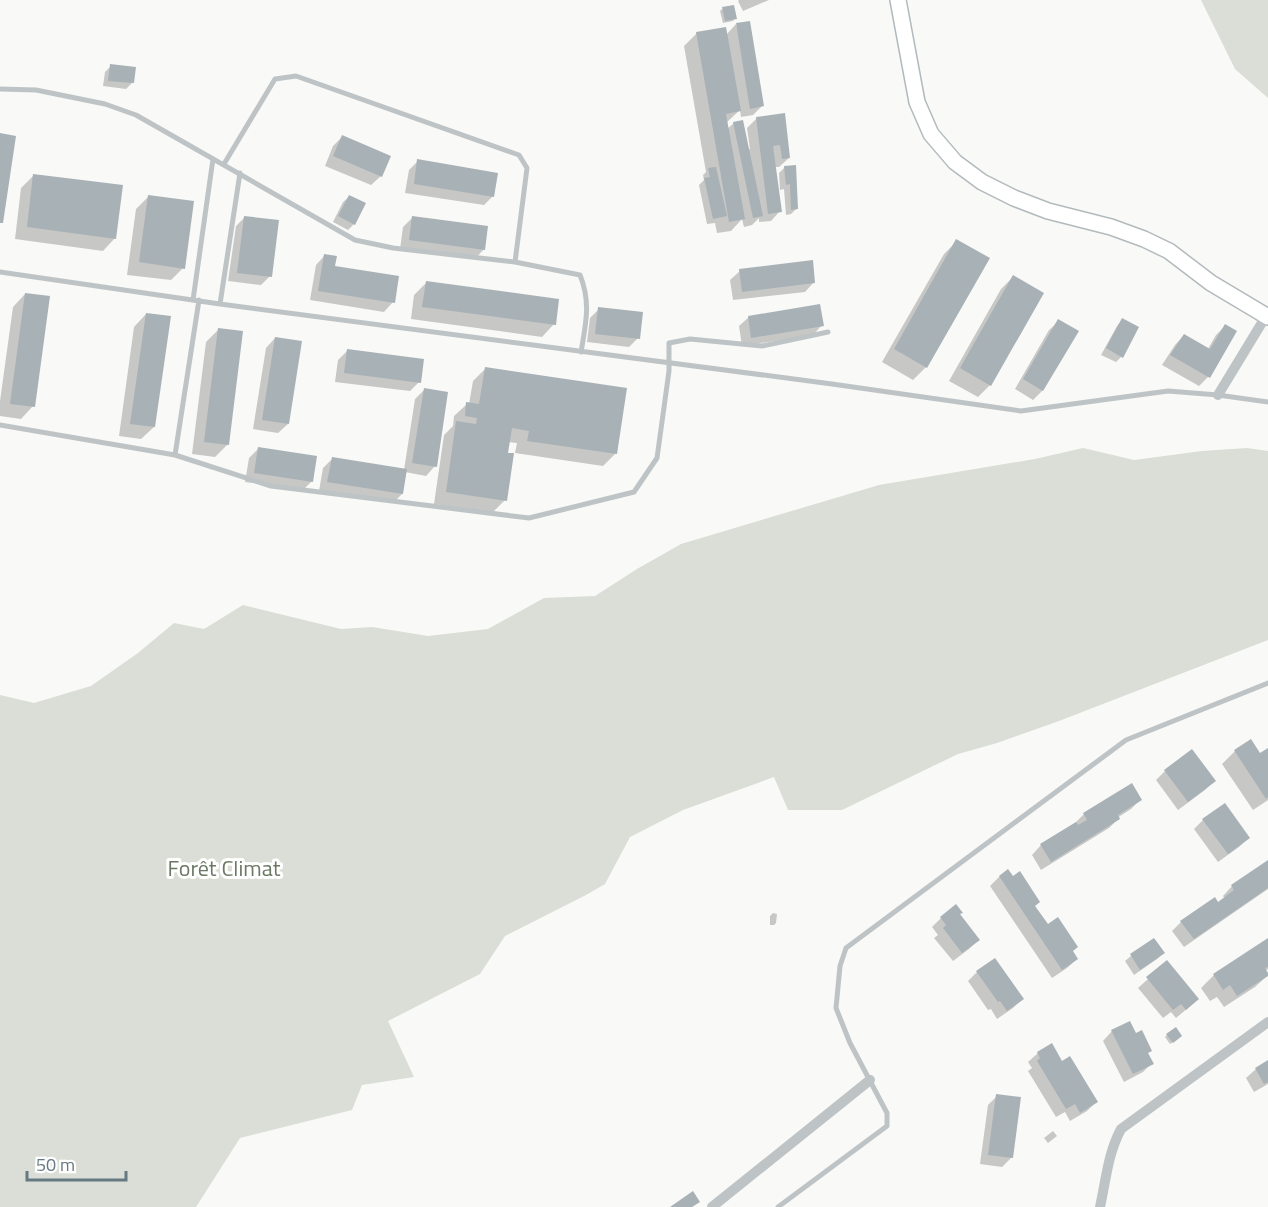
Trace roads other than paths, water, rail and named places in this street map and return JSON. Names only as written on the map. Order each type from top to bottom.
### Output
[{"type":"main road","points":[[898,0],[917,102],[932,134],[955,162],[982,182],[1014,198],[1048,211],[1111,226],[1144,238],[1168,251],[1211,283],[1267,316]]},
{"type":"street","points":[[1218,395],[1267,316]]},
{"type":"street","points":[[1100,1207],[1113,1143],[1121,1129],[1268,1022]]},
{"type":"street","points":[[712,1207],[870,1080]]},
{"type":"lane","points":[[224,164],[275,79],[296,76],[519,155],[527,168],[515,262]]},
{"type":"lane","points":[[0,89],[36,90],[105,104],[136,114],[355,240],[393,248],[515,262],[580,274],[585,287],[587,304],[581,352]]},
{"type":"lane","points":[[176,455],[213,159]]},
{"type":"lane","points":[[220,304],[240,173]]},
{"type":"lane","points":[[0,272],[220,304],[1020,411],[1168,391],[1268,402]]},
{"type":"lane","points":[[0,425],[176,455],[271,486],[529,518],[634,492],[657,458],[669,363],[669,343],[690,339],[762,346],[828,332]]},
{"type":"lane","points":[[778,1207],[887,1126],[887,1113],[850,1043],[836,1008],[840,966],[846,948],[1126,740],[1268,683]]},
{"type":"park label","name":"Forêt Climat","points":[[224,868]]}]
